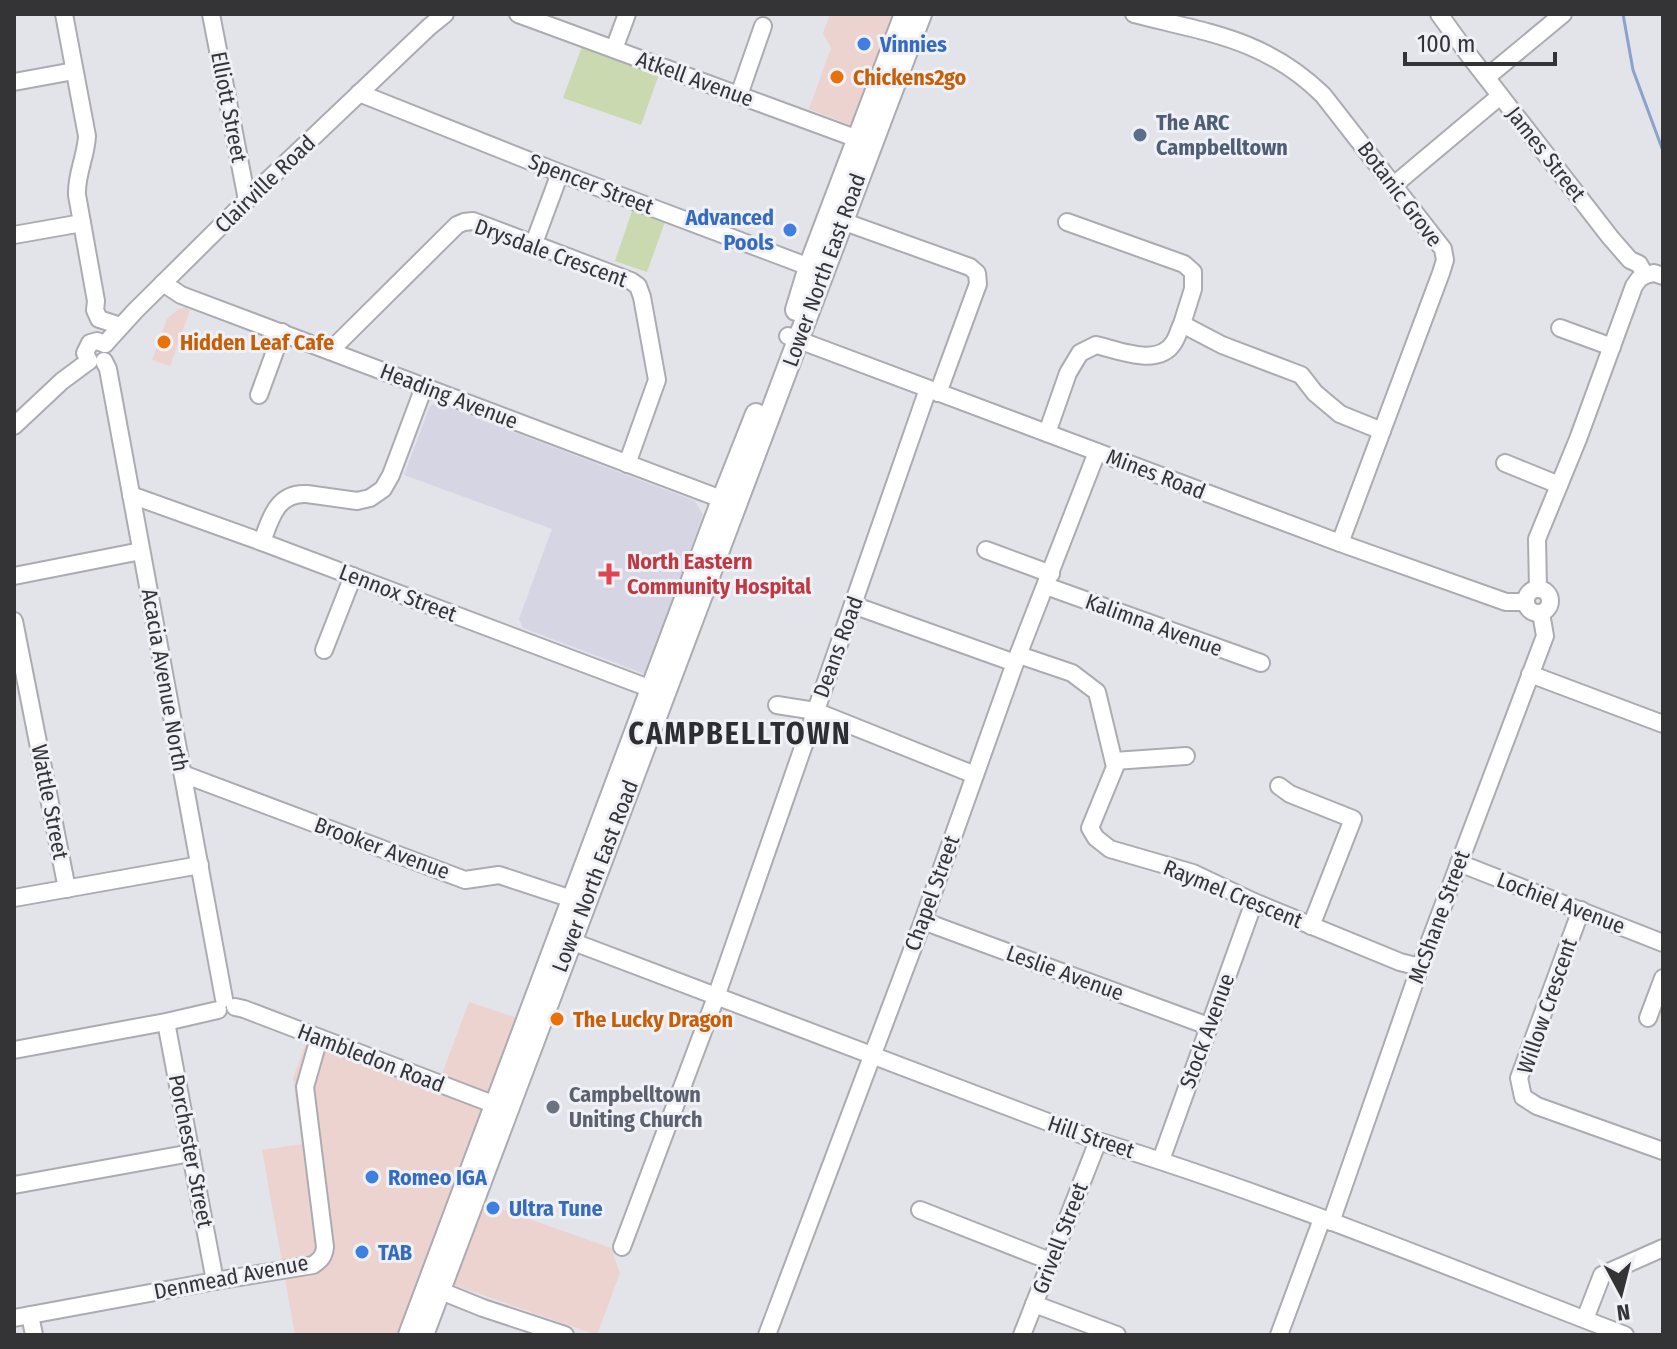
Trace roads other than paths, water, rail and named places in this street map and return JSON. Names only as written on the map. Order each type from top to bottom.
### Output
[{"type":"main road","name":"Lower North East Road","points":[[816,270],[842,221],[905,14]]},
{"type":"main road","name":"Lower North East Road","points":[[423,1335],[434,1289],[793,338],[864,141],[921,14]]},
{"type":"main road","name":"Lower North East Road","points":[[409,1335],[434,1289]]},
{"type":"street","points":[[64,14],[87,136],[76,182],[96,313],[99,319],[121,326]]},
{"type":"street","name":"Elliott Street","points":[[211,14],[247,200]]},
{"type":"street","name":"Clairville Road","points":[[96,361],[85,353],[90,343],[97,341],[105,344],[247,200],[434,21],[445,14]]},
{"type":"street","name":"Atkell Avenue","points":[[518,14],[864,141]]},
{"type":"street","points":[[614,49],[627,14]]},
{"type":"street","name":"Botanic Grove","points":[[1134,14],[1212,32],[1264,52],[1310,81],[1443,249],[1445,260],[1340,543]]},
{"type":"street","name":"James Street","points":[[1439,14],[1610,237],[1630,260],[1639,264],[1645,275]]},
{"type":"street","points":[[1487,77],[1563,14]]},
{"type":"street","points":[[739,95],[763,26]]},
{"type":"street","points":[[14,82],[74,71]]},
{"type":"street","name":"Spencer Street","points":[[359,93],[816,270]]},
{"type":"street","points":[[1394,185],[1500,96]]},
{"type":"street","points":[[534,243],[560,173]]},
{"type":"street","name":"Drysdale Crescent","points":[[330,351],[457,225],[473,221],[534,243],[638,286],[657,380],[627,464]]},
{"type":"street","name":"Deans Road","points":[[622,1247],[716,997],[853,605],[933,391],[978,284],[977,273],[970,267],[842,221]]},
{"type":"street","points":[[1047,433],[1068,373],[1080,353],[1096,345],[1144,357],[1163,353],[1173,345],[1193,289],[1193,272],[1184,264],[1067,222]]},
{"type":"street","points":[[14,235],[82,223]]},
{"type":"street","points":[[1538,589],[1537,539],[1578,439],[1634,286],[1645,275],[1654,273],[1663,276]]},
{"type":"street","name":"Heading Avenue","points":[[163,283],[181,295],[729,502]]},
{"type":"street","points":[[1182,324],[1222,345],[1301,375],[1315,393],[1340,414],[1382,431]]},
{"type":"street","points":[[1560,328],[1612,347]]},
{"type":"street","points":[[259,395],[282,332]]},
{"type":"street","name":"Mines Road","points":[[793,338],[1340,543],[1506,602],[1526,602]]},
{"type":"street","points":[[14,426],[62,381],[96,361]]},
{"type":"street","name":"Acacia Avenue North","points":[[96,361],[108,369],[226,1005]]},
{"type":"street","points":[[262,542],[275,508],[291,495],[307,494],[357,501],[370,498],[383,489],[424,387]]},
{"type":"street","name":"Chapel Street","points":[[767,1335],[923,921],[1017,659],[1097,452]]},
{"type":"street","points":[[1505,463],[1559,485]]},
{"type":"street","name":"Lennox Street","points":[[131,495],[658,691]]},
{"type":"street","name":"Kalimna Avenue","points":[[986,550],[1048,580],[1261,663]]},
{"type":"street","points":[[14,576],[141,551]]},
{"type":"street","points":[[324,650],[353,576]]},
{"type":"street","points":[[1538,589],[1546,591],[1550,597],[1548,609],[1541,613],[1531,611],[1526,602],[1530,591],[1538,589]]},
{"type":"street","points":[[853,605],[1017,659],[1072,673],[1097,692],[1114,761],[1186,756]]},
{"type":"street","name":"McShane Street","points":[[1279,1335],[1327,1220],[1545,636],[1541,613]]},
{"type":"street","name":"Wattle Street","points":[[14,621],[67,889]]},
{"type":"street","points":[[1530,674],[1663,724]]},
{"type":"street","points":[[777,705],[815,711],[975,775]]},
{"type":"street","name":"Raymel Crescent","points":[[1114,761],[1115,767],[1090,828],[1096,838],[1110,849],[1193,873],[1311,926],[1420,967]]},
{"type":"street","name":"Brooker Avenue","points":[[183,774],[465,880],[499,875],[578,901]]},
{"type":"street","points":[[1279,786],[1290,794],[1353,819],[1311,926]]},
{"type":"street","name":"Lochiel Avenue","points":[[1459,863],[1663,943]]},
{"type":"street","points":[[14,898],[200,865]]},
{"type":"street","name":"Stock Avenue","points":[[1161,1160],[1254,902]]},
{"type":"street","name":"Willow Crescent","points":[[1581,910],[1519,1078],[1523,1097],[1537,1106],[1663,1151]]},
{"type":"street","name":"Leslie Avenue","points":[[923,921],[1208,1026]]},
{"type":"street","name":"Hill Street","points":[[564,938],[1098,1141],[1161,1160],[1327,1220],[1625,1335]]},
{"type":"street","points":[[1648,1018],[1663,978]]},
{"type":"street","points":[[14,1050],[166,1022],[226,1005]]},
{"type":"street","name":"Hambledon Road","points":[[226,1005],[244,1009],[502,1108]]},
{"type":"street","name":"Porchester Street","points":[[166,1022],[215,1281]]},
{"type":"street","name":"Denmead Avenue","points":[[22,1317],[313,1265],[324,1256],[305,1087],[319,1038]]},
{"type":"street","name":"Grivell Street","points":[[1022,1335],[1098,1141]]},
{"type":"street","points":[[14,1185],[191,1153]]},
{"type":"street","points":[[920,1210],[1050,1261]]},
{"type":"street","points":[[1585,1319],[1602,1275],[1663,1248]]},
{"type":"street","points":[[434,1289],[565,1335]]},
{"type":"street","points":[[1034,1304],[1117,1335]]},
{"type":"street","points":[[22,1317],[34,1335]]},
{"type":"waterway","points":[[1623,14],[1633,70],[1663,151]]},
{"type":"place","name":"Vinnies","points":[[864,44]]},
{"type":"place","name":"Chickens2go","points":[[837,77]]},
{"type":"place","name":"The ARC Campbelltown","points":[[1140,135]]},
{"type":"place","name":"Advanced Pools","points":[[790,230]]},
{"type":"place","name":"Hidden Leaf Cafe","points":[[164,342]]},
{"type":"place","name":"North Eastern Community Hospital","points":[[609,574]]},
{"type":"place","name":"The Lucky Dragon","points":[[557,1019]]},
{"type":"place","name":"Campbelltown Uniting Church","points":[[553,1107]]},
{"type":"place","name":"Romeo IGA","points":[[372,1177]]},
{"type":"place","name":"Ultra Tune","points":[[493,1208]]},
{"type":"place","name":"TAB","points":[[362,1252]]},
{"type":"district","name":"CAMPBELLTOWN","points":[[740,734]]}]
